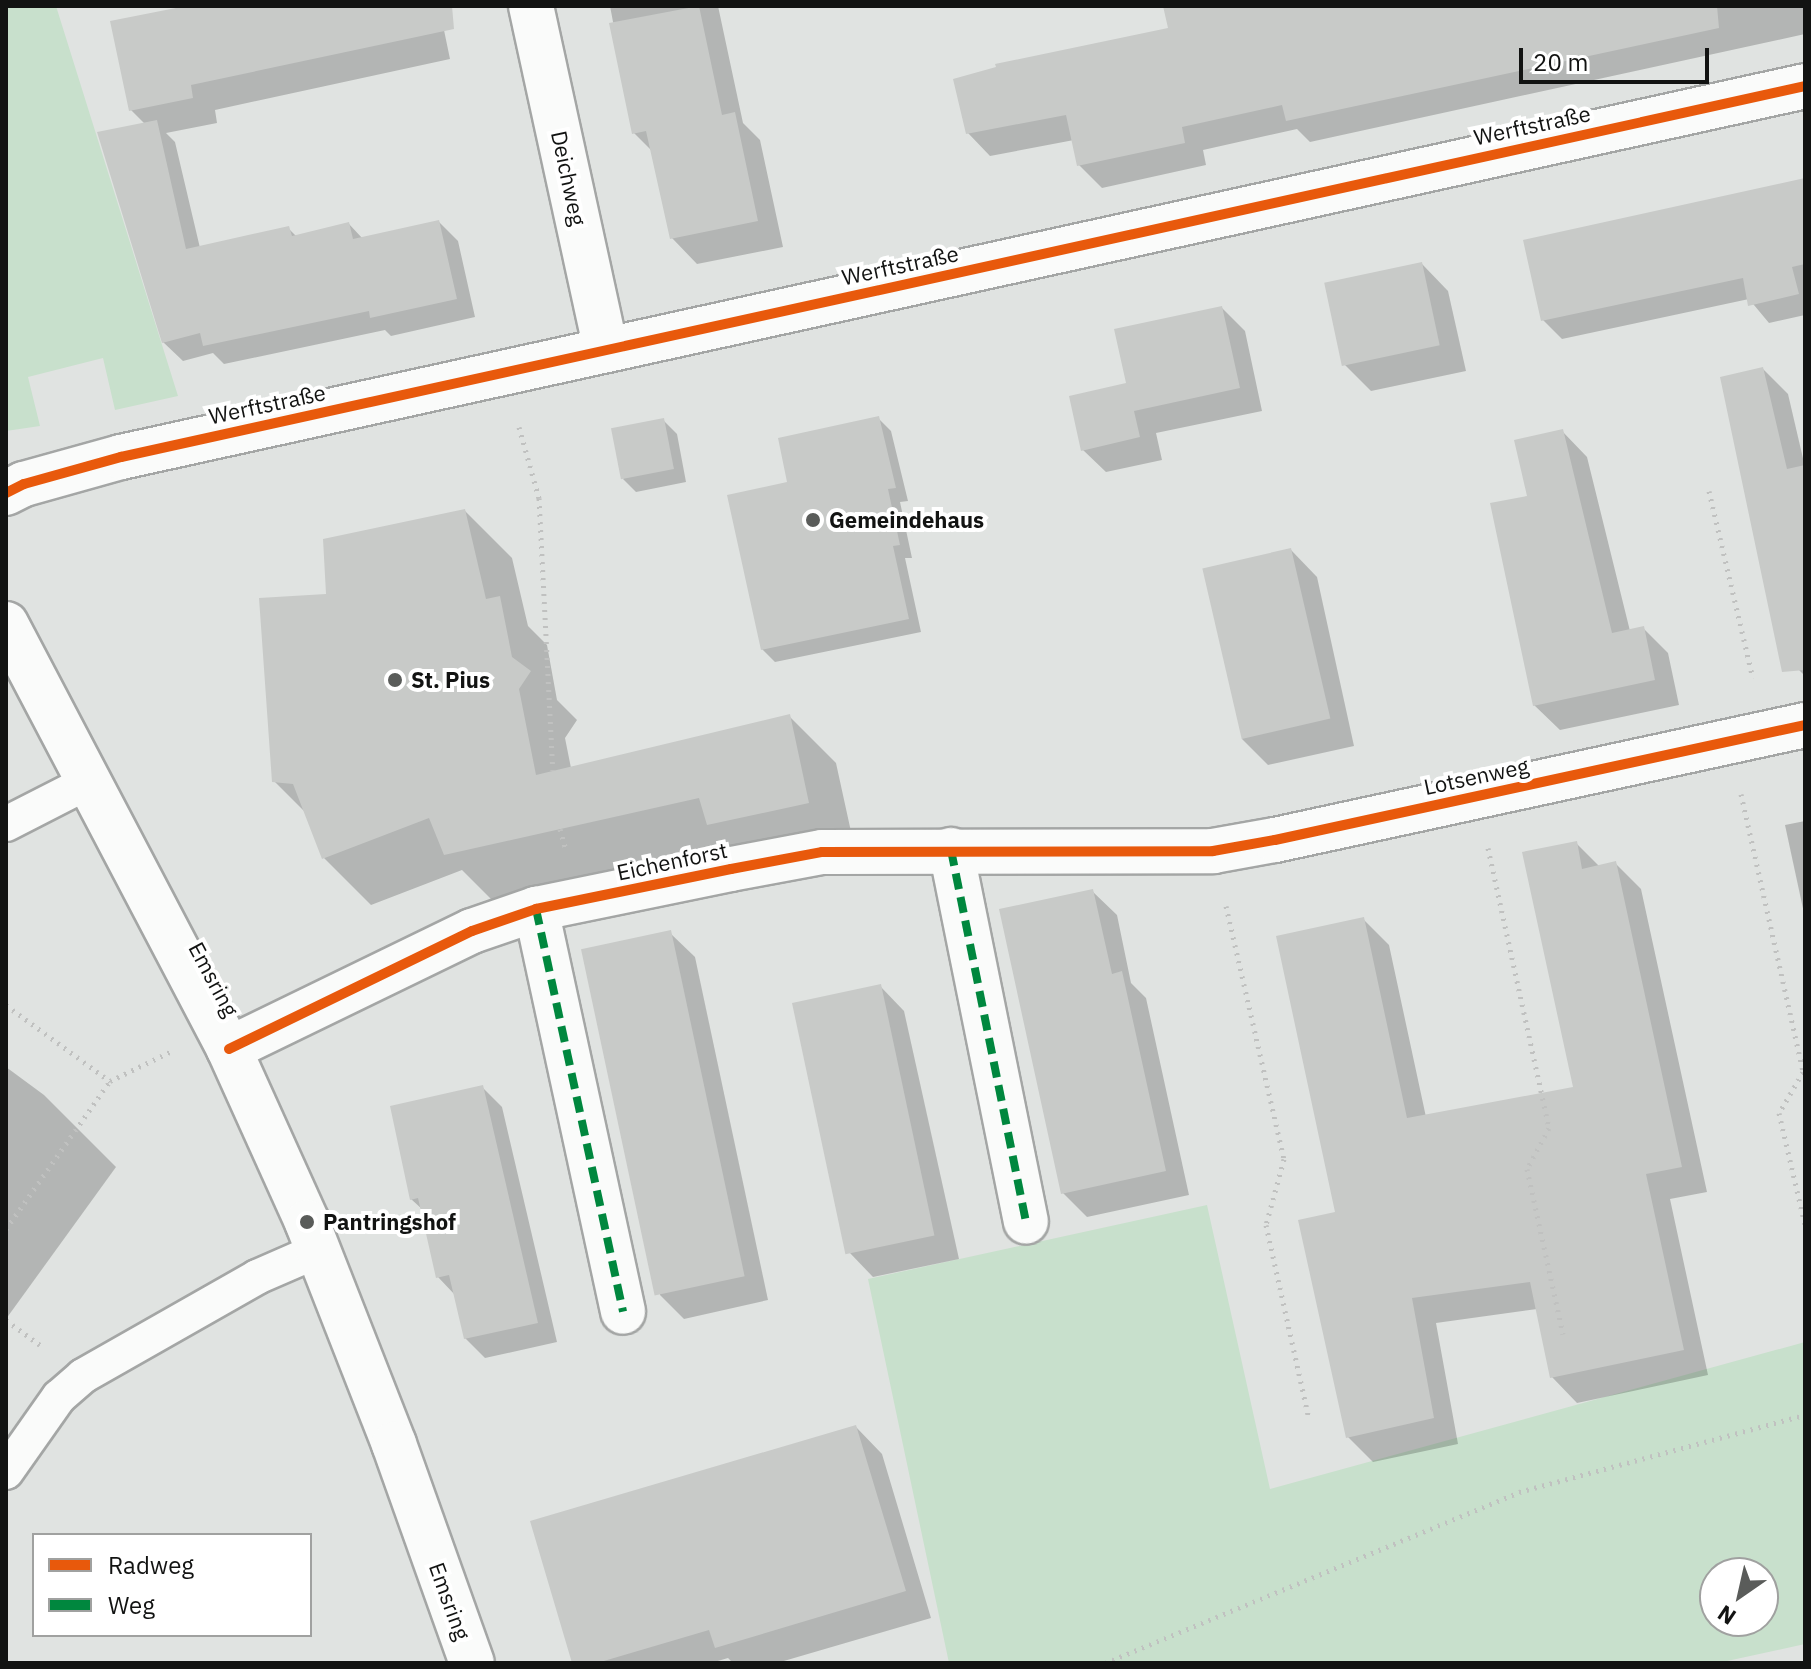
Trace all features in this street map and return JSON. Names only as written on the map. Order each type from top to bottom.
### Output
[{"type":"street","name":"Deichweg","points":[[531,6],[606,350]]},
{"type":"street","name":"Werftstraße","points":[[6,493],[24,484],[121,457],[1805,86]]},
{"type":"street","name":"Emsring","points":[[6,624],[223,1039],[319,1250],[472,1663]]},
{"type":"street","name":"Lotsenweg","points":[[1154,853],[1213,851],[1767,734]]},
{"type":"street","points":[[951,850],[1026,1221]]},
{"type":"street","name":"Eichenforst","points":[[223,1039],[472,931],[536,909],[822,852],[1154,853]]},
{"type":"street","points":[[536,909],[623,1312]]},
{"type":"lane","points":[[6,824],[88,782]]},
{"type":"lane","points":[[6,1472],[59,1397],[83,1376],[257,1277],[319,1250]]},
{"type":"path","points":[[504,372],[539,498],[553,771]]},
{"type":"path","points":[[1709,491],[1767,734],[1803,1072],[1779,1113],[1805,1225]]},
{"type":"path","points":[[1477,796],[1549,1128],[1527,1169],[1563,1334]]},
{"type":"path","points":[[1213,851],[1284,1159],[1266,1225],[1308,1415]]},
{"type":"path","points":[[6,1005],[110,1081]]},
{"type":"path","points":[[6,1229],[110,1081],[223,1039]]},
{"type":"path","points":[[1105,1663],[1519,1492],[1805,1415]]},
{"type":"green space","points":[[6,6],[56,6],[178,396],[115,410],[103,358],[28,377],[40,426],[6,431]]},
{"type":"green space","points":[[1207,1205],[1270,1489],[1805,1342],[1805,1644],[1718,1663],[949,1663],[868,1279]]},
{"type":"building","points":[[186,6],[452,6],[454,29],[191,85],[193,98],[129,111],[110,21]]},
{"type":"building","points":[[699,6],[722,115],[735,112],[758,221],[670,239],[646,131],[632,134],[609,23]]},
{"type":"building","points":[[1163,6],[1717,6],[1719,28],[1286,121],[1282,105],[1182,127],[1185,143],[1077,166],[1066,115],[966,134],[953,79],[996,67],[995,64],[1168,28]]},
{"type":"building","points":[[157,120],[186,249],[289,226],[292,236],[349,222],[353,239],[439,220],[457,299],[370,318],[369,311],[203,346],[200,333],[162,343],[97,132]]},
{"type":"building","points":[[1805,178],[1805,264],[1792,267],[1799,294],[1748,306],[1743,278],[1541,321],[1523,240]]},
{"type":"building","points":[[1422,262],[1440,345],[1342,366],[1324,283]]},
{"type":"building","points":[[1222,306],[1240,388],[1134,411],[1140,437],[1081,451],[1069,396],[1126,383],[1114,329]]},
{"type":"building","points":[[1763,367],[1787,469],[1805,465],[1805,670],[1782,672],[1720,377]]},
{"type":"building","name":"Gemeindehaus","points":[[879,416],[896,488],[888,489],[900,545],[893,546],[909,619],[761,650],[727,495],[787,482],[778,438]]},
{"type":"building","points":[[664,418],[674,469],[621,479],[611,428]]},
{"type":"building","points":[[1563,429],[1612,633],[1644,626],[1655,680],[1533,706],[1490,503],[1527,496],[1514,440]]},
{"type":"building","name":"St. Pius","points":[[465,509],[486,599],[500,596],[512,657],[531,671],[519,689],[536,775],[790,714],[809,803],[707,825],[699,798],[444,855],[429,818],[322,859],[293,784],[272,782],[259,598],[326,594],[323,539]]},
{"type":"building","points":[[1291,548],[1330,719],[1242,739],[1202,568]]},
{"type":"building","points":[[1577,841],[1582,869],[1616,861],[1682,1167],[1646,1174],[1684,1350],[1550,1378],[1530,1282],[1412,1298],[1434,1418],[1346,1438],[1298,1220],[1335,1212],[1276,936],[1364,917],[1407,1118],[1573,1087],[1522,852]]},
{"type":"building","points":[[1093,889],[1112,974],[1122,971],[1166,1171],[1061,1194],[999,909]]},
{"type":"building","points":[[671,930],[745,1276],[655,1295],[581,949]]},
{"type":"building","points":[[881,984],[934,1235],[845,1254],[792,1003]]},
{"type":"building","points":[[483,1085],[538,1323],[464,1339],[449,1275],[436,1278],[418,1198],[410,1200],[390,1106]]},
{"type":"building","points":[[856,1425],[906,1591],[715,1648],[709,1630],[597,1663],[572,1663],[530,1521]]},
{"type":"marked path","points":[[951,850],[1026,1221]]},
{"type":"marked path","points":[[536,909],[623,1312]]},
{"type":"cycle path","points":[[6,493],[24,484],[121,457],[1805,86]]},
{"type":"cycle path","points":[[229,1049],[472,931],[536,909],[822,852],[1213,851],[1805,725]]},
{"type":"place","name":"Gemeindehaus","points":[[813,520]]},
{"type":"place","name":"St. Pius","points":[[395,680]]},
{"type":"place","name":"Pantringshof","points":[[307,1222]]}]
